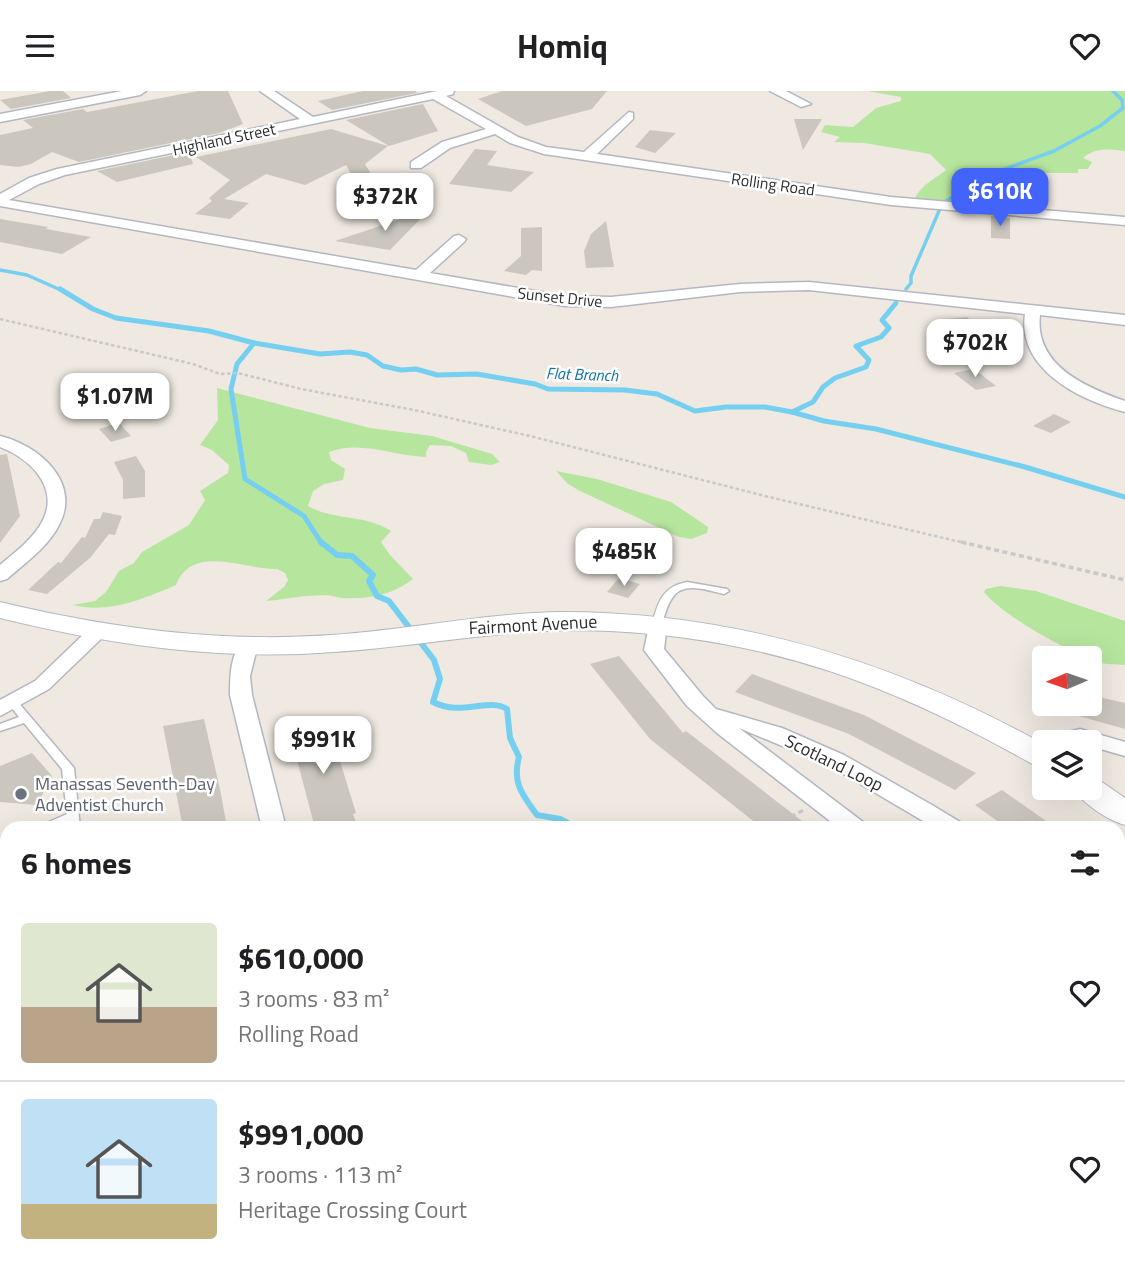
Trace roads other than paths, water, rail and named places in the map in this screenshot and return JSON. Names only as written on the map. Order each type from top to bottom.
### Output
[{"type":"street","points":[[0,118],[140,91]]},
{"type":"street","points":[[266,91],[311,121]]},
{"type":"street","name":"Highland Street","points":[[0,200],[47,176],[453,91]]},
{"type":"street","points":[[776,91],[805,104]]},
{"type":"street","name":"Rolling Road","points":[[435,95],[534,148],[921,204],[1125,221]]},
{"type":"street","points":[[586,157],[629,116]]},
{"type":"street","points":[[416,165],[446,145],[496,130]]},
{"type":"street","name":"Sunset Drive","points":[[0,200],[551,300],[588,303],[634,301],[707,291],[791,285],[1125,320]]},
{"type":"street","points":[[418,276],[459,239]]},
{"type":"street","points":[[1033,309],[1030,329],[1033,342],[1049,367],[1085,391],[1125,407]]},
{"type":"street","points":[[0,441],[37,459],[54,481],[57,492],[55,515],[49,526],[35,544],[0,575]]},
{"type":"street","name":"Fairmont Avenue","points":[[0,610],[96,633],[174,644],[247,648],[354,642],[470,628],[565,621],[657,625],[755,642],[843,665],[935,700],[1032,751]]},
{"type":"street","name":"Scotland Loop","points":[[657,625],[654,650],[709,713],[846,821]]},
{"type":"street","points":[[13,710],[96,633]]},
{"type":"street","points":[[247,648],[240,676],[241,695],[272,821]]},
{"type":"street","name":"Scotland Loop","points":[[709,713],[739,719],[852,768],[940,821]]},
{"type":"street","points":[[1102,742],[1125,749]]},
{"type":"street","points":[[1102,797],[1125,814]]},
{"type":"lane","points":[[657,625],[663,600],[673,588],[690,583],[724,591]]},
{"type":"lane","points":[[0,728],[13,710],[68,768],[74,821]]},
{"type":"lane","points":[[766,759],[763,748],[769,741],[798,743]]},
{"type":"waterway","points":[[943,203],[986,176],[1054,151],[1100,126],[1123,108],[1122,100],[1113,91]]},
{"type":"waterway","points":[[906,289],[911,283],[911,276],[939,211]]},
{"type":"waterway","name":"Flat Branch","points":[[0,270],[27,275],[63,291]]},
{"type":"waterway","name":"Flat Branch","points":[[60,289],[93,309],[116,318],[209,331],[254,343]]},
{"type":"waterway","points":[[792,412],[813,402],[823,387],[835,378],[866,367],[869,360],[856,346],[881,337],[889,328],[882,320],[896,303]]},
{"type":"waterway","name":"Flat Branch","points":[[254,343],[320,354],[350,352],[367,355],[383,366],[401,370],[416,369],[437,375],[477,374],[535,384],[548,389],[625,390],[657,394],[695,411],[726,407],[765,407],[792,412]]},
{"type":"waterway","points":[[254,343],[237,364],[231,389],[245,479],[304,516],[322,544]]},
{"type":"waterway","name":"Flat Branch","points":[[792,412],[824,421],[876,429],[1025,467],[1125,497]]},
{"type":"waterway","points":[[321,542],[337,555],[352,556],[373,575],[369,581],[377,596],[389,601],[434,660],[440,679],[433,702],[454,708],[491,705],[507,709],[510,738],[519,757],[517,774],[523,794],[537,815],[564,821]]},
{"type":"place","name":"Manassas Seventh-Day Adventist Church","points":[[21,794]]}]
